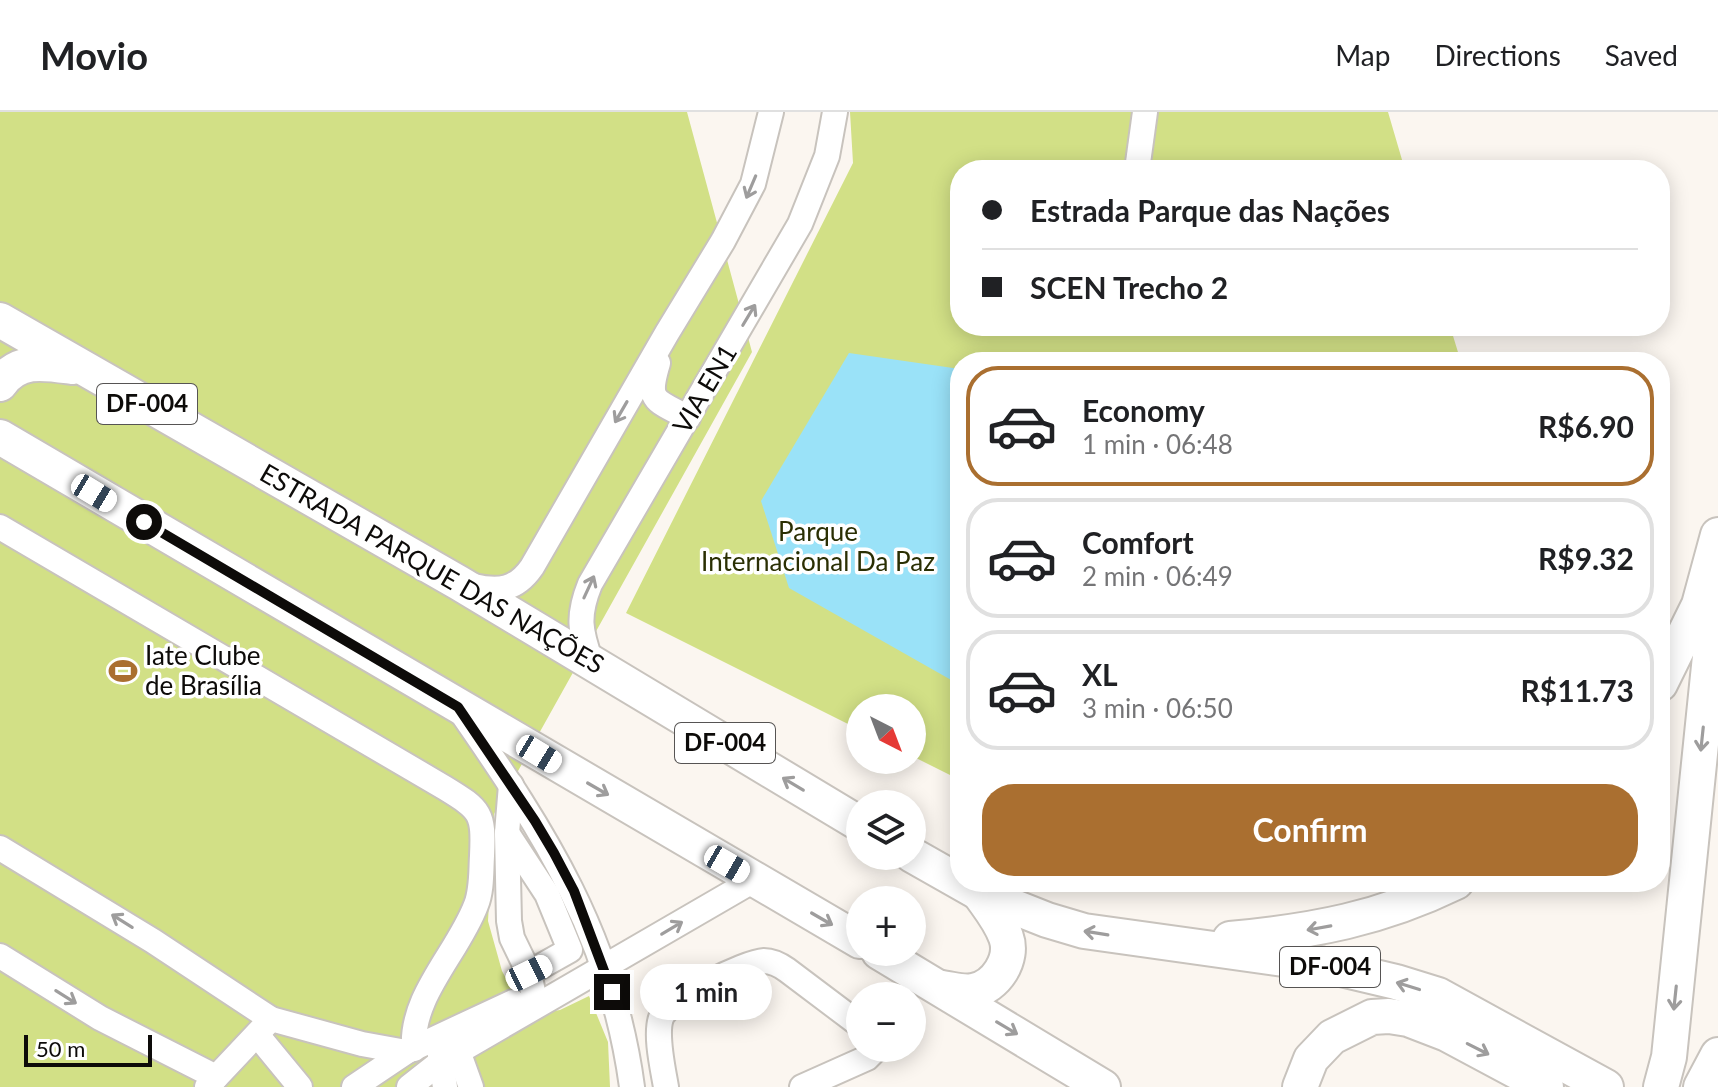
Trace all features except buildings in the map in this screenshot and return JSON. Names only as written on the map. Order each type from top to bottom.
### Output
[{"type":"highway","name":"ESTRADA PARQUE DAS NAÇÕES","points":[[0,320],[459,583],[846,816]]},
{"type":"highway","points":[[0,384],[12,371],[26,364],[49,363],[88,370]]},
{"type":"highway","points":[[0,413],[11,444],[846,933]]},
{"type":"highway","points":[[1670,664],[1699,605],[1718,535]]},
{"type":"highway","points":[[1661,1087],[1669,1057],[1718,578]]},
{"type":"highway","name":"DF-004","points":[[926,863],[950,877]]},
{"type":"highway","points":[[1173,944],[1326,927],[1393,910],[1434,892]]},
{"type":"highway","points":[[940,988],[975,991],[994,979],[1005,962],[1009,949],[1005,934],[979,893]]},
{"type":"highway","name":"DF-004","points":[[979,893],[1084,931],[1320,964],[1438,995],[1606,1087]]},
{"type":"highway","points":[[903,966],[1103,1087]]},
{"type":"highway","points":[[1300,1087],[1311,1059],[1332,1037],[1372,1017],[1389,1016],[1408,1019],[1447,1034],[1546,1087]]},
{"type":"highway","points":[[1701,1087],[1718,1055]]},
{"type":"street","points":[[459,583],[486,589],[507,589],[528,574],[723,241],[753,184],[771,112]]},
{"type":"street","name":"VIA EN1","points":[[591,662],[581,629],[583,601],[590,584],[800,224],[827,156],[835,112]]},
{"type":"street","points":[[1138,160],[1145,112]]},
{"type":"street","points":[[667,333],[651,386],[652,393],[656,399],[688,418]]},
{"type":"street","points":[[0,527],[445,788],[478,811],[482,825],[478,898],[456,945],[417,1014],[413,1028],[471,1087]]},
{"type":"street","points":[[458,707],[535,821],[567,878],[604,965],[626,1047],[632,1087]]},
{"type":"street","points":[[511,785],[507,833],[510,929],[531,982]]},
{"type":"street","points":[[409,1087],[434,1047],[531,982],[570,950],[547,894],[507,833]]},
{"type":"street","points":[[0,848],[106,911],[264,1027],[300,1087]]},
{"type":"street","points":[[354,1087],[640,947],[754,880]]},
{"type":"street","points":[[0,956],[211,1082],[264,1027]]},
{"type":"street","points":[[666,1087],[659,1028],[665,1011],[690,992],[760,962],[777,964],[787,970],[846,1014]]},
{"type":"street","points":[[531,982],[604,965]]},
{"type":"street","points":[[264,1027],[362,1044],[434,1047]]},
{"type":"street","points":[[434,1047],[445,1087]]},
{"type":"street","points":[[802,1087],[858,1062]]},
{"type":"green space","points":[[0,112],[687,112],[752,352],[494,814],[488,921],[502,971],[526,1016],[560,1010],[589,996],[608,1042],[610,1087],[0,1087]]},
{"type":"green space","name":"Parque Internacional Da Paz","points":[[850,112],[1388,112],[1402,160],[950,160],[950,336],[1453,336],[1458,352],[950,352],[950,775],[926,763],[926,694],[846,694],[846,723],[626,613],[853,163]]},
{"type":"water","points":[[849,353],[950,368],[950,679],[789,588],[761,501]]},
{"type":"place","name":"Iate Clube de Brasília","points":[[123,671]]},
{"type":"route","points":[[144,522],[458,707],[554,853],[574,891],[612,992]]}]
